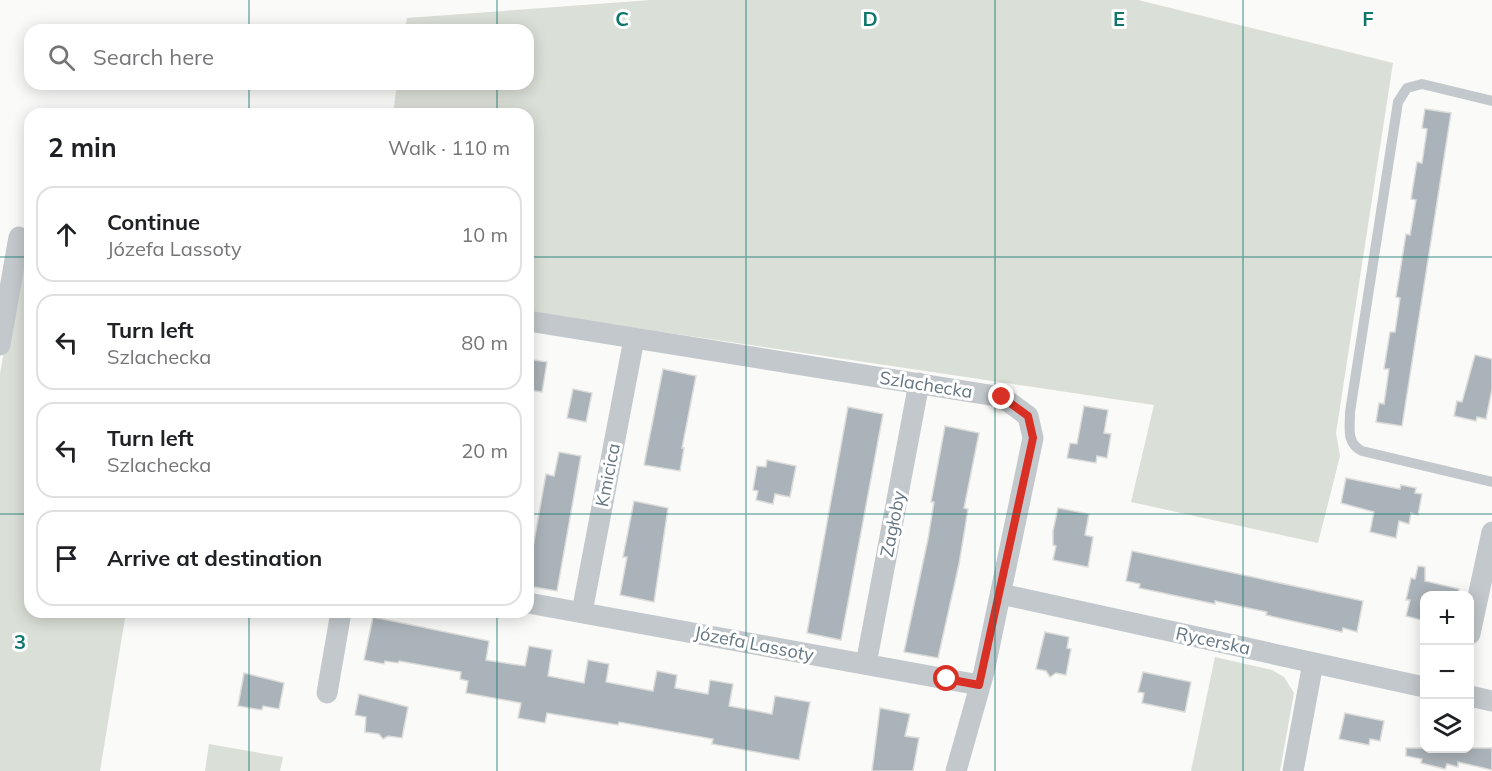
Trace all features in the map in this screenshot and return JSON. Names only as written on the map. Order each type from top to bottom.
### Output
[{"type":"street","points":[[0,345],[16,237]]},
{"type":"street","name":"Szlachecka","points":[[534,322],[1002,397],[1028,416],[1033,438],[1001,594],[956,771]]},
{"type":"street","name":"Kmicica","points":[[582,612],[634,339]]},
{"type":"street","name":"Zagłoby","points":[[866,664],[919,384]]},
{"type":"street","points":[[1474,615],[1492,532]]},
{"type":"street","name":"Rycerska","points":[[1001,594],[1420,686]]},
{"type":"street","name":"Józefa Lassoty","points":[[534,604],[979,685]]},
{"type":"street","points":[[327,693],[340,618]]},
{"type":"street","points":[[1293,771],[1313,663]]},
{"type":"street","points":[[1474,697],[1492,700]]},
{"type":"lane","points":[[1492,101],[1422,84],[1407,88],[1398,102],[1350,412],[1350,438],[1355,447],[1362,451],[1492,482]]},
{"type":"shaded area","points":[[651,0],[1138,0],[1393,63],[1336,433],[1340,456],[1318,543],[1131,502],[1154,405],[534,313],[534,108],[394,108],[396,90],[534,90],[534,24],[406,24],[407,18]]},
{"type":"shaded area","points":[[24,254],[24,618],[125,618],[100,771],[0,771],[0,374],[20,259]]},
{"type":"shaded area","points":[[1215,657],[1272,670],[1284,677],[1294,693],[1280,771],[1191,771]]},
{"type":"shaded area","points":[[209,744],[283,757],[280,771],[205,771]]},
{"type":"building","points":[[1425,109],[1451,113],[1402,426],[1376,422],[1379,403],[1384,404],[1389,369],[1384,369],[1390,332],[1395,332],[1400,298],[1396,297],[1406,234],[1410,235],[1416,200],[1411,199],[1417,162],[1422,163],[1427,129],[1422,128]]},
{"type":"building","points":[[1475,355],[1492,359],[1492,389],[1486,419],[1477,417],[1476,421],[1454,416],[1457,401],[1462,402]]},
{"type":"building","points":[[534,360],[547,362],[542,392],[534,391]]},
{"type":"building","points":[[663,369],[696,376],[682,448],[684,448],[680,471],[644,465]]},
{"type":"building","points":[[573,389],[592,393],[586,422],[567,418]]},
{"type":"building","points":[[1084,406],[1108,410],[1104,433],[1111,434],[1107,458],[1097,456],[1096,463],[1067,458],[1070,443],[1077,444]]},
{"type":"building","points":[[848,407],[883,414],[841,640],[807,633]]},
{"type":"building","points":[[945,426],[979,433],[964,508],[968,509],[959,564],[938,658],[904,652],[928,539],[934,502],[931,502]]},
{"type":"building","points":[[559,452],[581,456],[557,591],[534,587],[534,541],[546,474],[554,476]]},
{"type":"building","points":[[767,460],[796,466],[790,497],[775,494],[773,504],[756,500],[758,491],[753,490],[757,466],[766,467]]},
{"type":"building","points":[[1346,478],[1400,489],[1401,485],[1416,488],[1415,493],[1422,494],[1418,515],[1411,513],[1409,524],[1399,521],[1396,538],[1370,532],[1374,512],[1341,503]]},
{"type":"building","points":[[634,501],[668,508],[654,602],[620,595],[627,557],[623,557]]},
{"type":"building","points":[[1058,508],[1089,514],[1085,535],[1093,537],[1088,567],[1053,560],[1056,546],[1053,545],[1053,531]]},
{"type":"building","points":[[1132,551],[1363,601],[1357,632],[1343,628],[1342,632],[1266,615],[1267,612],[1139,588],[1140,584],[1126,581]]},
{"type":"building","points":[[1418,566],[1425,567],[1425,581],[1459,589],[1459,591],[1420,591],[1420,620],[1406,616],[1410,600],[1406,600],[1411,578],[1415,579]]},
{"type":"building","points":[[373,618],[378,618],[489,641],[486,660],[525,666],[529,646],[552,650],[548,676],[584,683],[588,660],[609,664],[606,682],[653,691],[657,671],[677,675],[675,688],[708,694],[710,680],[733,684],[729,706],[772,714],[775,696],[810,702],[799,760],[712,744],[713,739],[619,722],[618,725],[547,713],[545,723],[518,718],[521,703],[466,693],[468,681],[460,679],[461,672],[399,661],[398,663],[385,661],[384,664],[364,660]]},
{"type":"building","points":[[1045,632],[1069,637],[1067,648],[1071,649],[1066,675],[1056,673],[1050,677],[1046,671],[1036,669]]},
{"type":"building","points":[[1143,672],[1191,682],[1185,712],[1142,703],[1144,693],[1138,692]]},
{"type":"building","points":[[244,673],[284,683],[279,709],[263,706],[262,710],[238,706]]},
{"type":"building","points":[[359,694],[408,707],[402,738],[388,736],[383,739],[379,734],[365,732],[366,717],[355,715]]},
{"type":"building","points":[[880,708],[910,714],[905,736],[919,738],[913,771],[872,771]]},
{"type":"building","points":[[1345,713],[1384,721],[1380,741],[1370,739],[1369,745],[1339,739]]},
{"type":"building","points":[[1406,748],[1420,748],[1420,753],[1474,753],[1474,748],[1492,748],[1492,770],[1458,762],[1458,767],[1447,764],[1445,769],[1421,763],[1422,759],[1406,756]]},
{"type":"route","points":[[947,679],[979,685],[984,672],[1033,438],[1034,431],[1028,416],[1002,397]]}]
